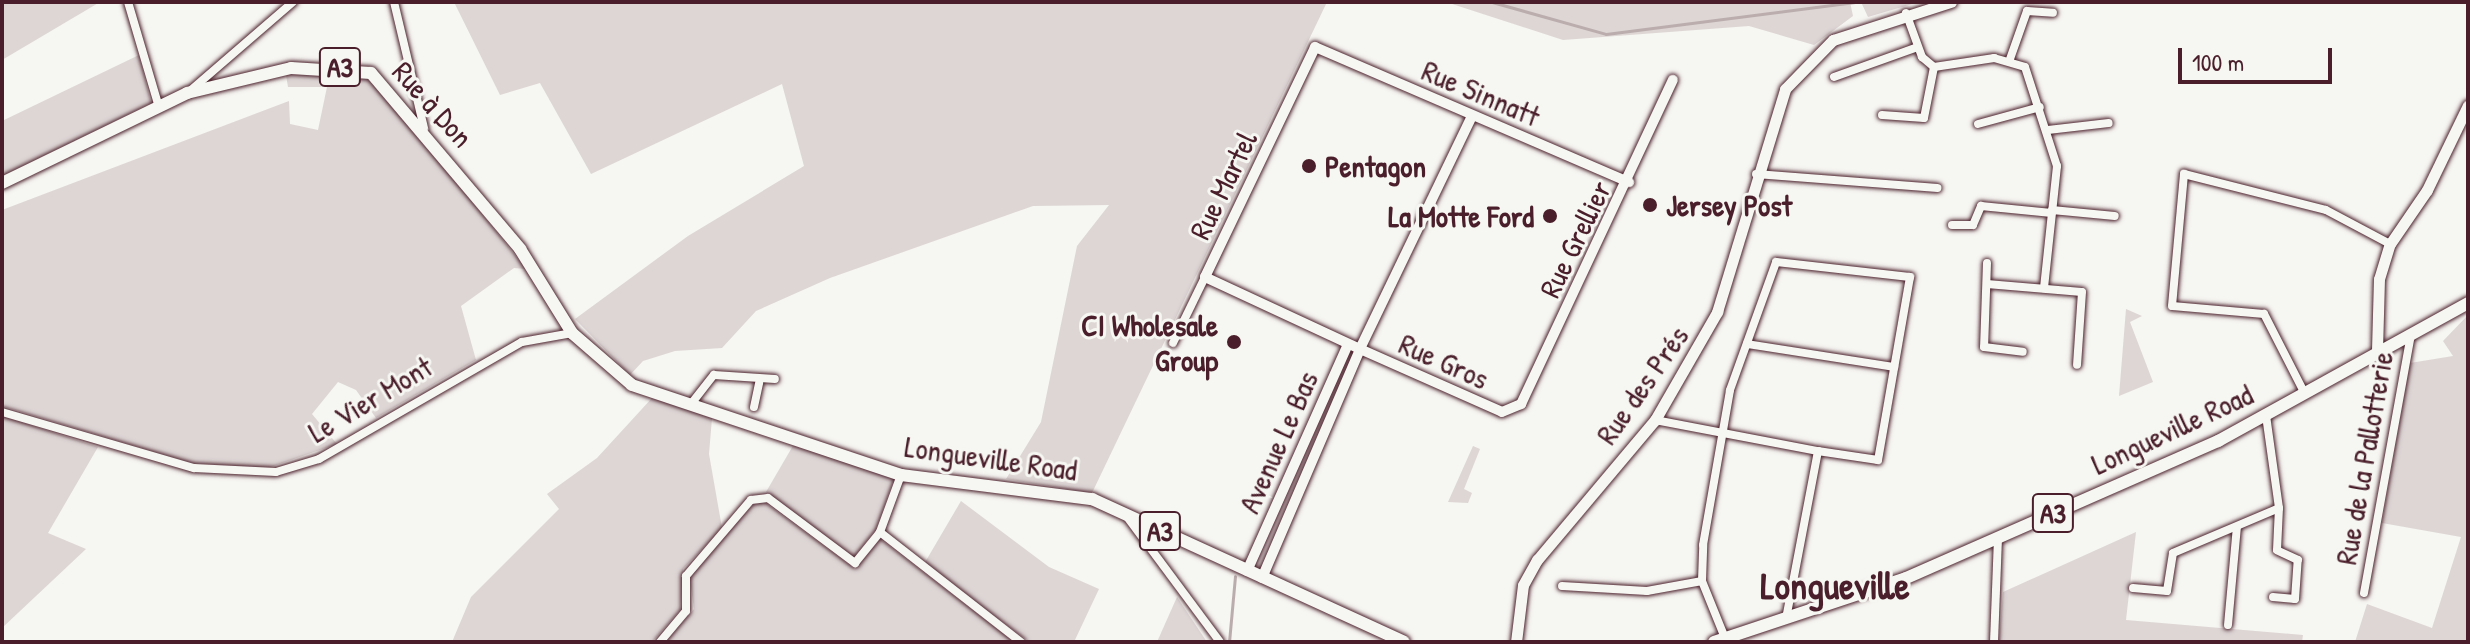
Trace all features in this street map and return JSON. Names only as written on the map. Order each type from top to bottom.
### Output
[{"type":"main road","name":"Rue des Prés","points":[[1516,642],[1523,585],[1537,560],[1655,420],[1717,312],[1779,103],[1809,60],[1833,40],[1905,12],[1951,2]]},
{"type":"main road","name":"Rue à Don","points":[[2,183],[158,104],[187,93],[291,68],[351,67],[389,86],[424,128],[520,249],[572,333]]},
{"type":"main road","points":[[2377,350],[2379,279],[2390,244],[2427,190],[2468,105]]},
{"type":"main road","name":"A3","points":[[2377,350],[2468,303]]},
{"type":"main road","name":"Longueville Road","points":[[572,333],[632,385],[901,475],[1057,490],[1124,514],[1403,642]]},
{"type":"main road","name":"Longueville Road","points":[[1719,640],[1786,618],[1998,537],[2266,416],[2377,350]]},
{"type":"street","points":[[128,2],[158,104]]},
{"type":"street","points":[[187,93],[293,2]]},
{"type":"street","points":[[394,2],[424,128]]},
{"type":"street","points":[[2010,59],[2027,11],[2053,13]]},
{"type":"street","points":[[1882,115],[1924,118],[1934,67],[1918,47],[1905,12]]},
{"type":"street","name":"Rue Sinnatt","points":[[1315,47],[1629,182]]},
{"type":"street","name":"Rue Martel","points":[[1173,343],[1315,47]]},
{"type":"street","points":[[1834,77],[1918,47]]},
{"type":"street","points":[[1934,67],[2010,59],[2025,67],[2048,130],[2057,166],[2044,288]]},
{"type":"street","name":"Rue Grellier","points":[[1509,411],[1521,404],[1629,182],[1673,80]]},
{"type":"street","points":[[1978,124],[2040,107]]},
{"type":"street","name":"Avenue Le Bas","points":[[1262,578],[1360,349],[1472,116]]},
{"type":"street","points":[[2048,130],[2109,123]]},
{"type":"street","points":[[1756,174],[1937,188]]},
{"type":"street","points":[[2304,392],[2264,314],[2172,306],[2184,174],[2326,210],[2390,244]]},
{"type":"street","points":[[1952,225],[1973,225],[1981,206],[2115,216]]},
{"type":"street","points":[[1655,420],[1721,433],[1818,451],[1878,460],[1910,277],[1776,262],[1747,344],[1721,433],[1702,581],[1719,640]]},
{"type":"street","points":[[1987,263],[1984,347],[2023,352]]},
{"type":"street","points":[[1205,277],[1348,344]]},
{"type":"street","points":[[1987,284],[2082,292],[2077,365]]},
{"type":"street","name":"Rue de la Pallotterie","points":[[2364,593],[2412,332]]},
{"type":"street","name":"Le Vier Mont","points":[[2,412],[194,468],[276,472],[319,459],[522,342],[572,333]]},
{"type":"street","name":"Avenue Le Bas","points":[[1247,571],[1348,344],[1360,349]]},
{"type":"street","points":[[1747,344],[1894,367]]},
{"type":"street","name":"Rue Gros","points":[[1360,349],[1509,411]]},
{"type":"street","points":[[691,404],[714,375],[759,383],[775,379]]},
{"type":"street","points":[[754,407],[759,383]]},
{"type":"street","points":[[2266,416],[2276,471],[2279,508],[2277,550],[2298,560],[2295,599],[2273,597]]},
{"type":"street","points":[[1786,618],[1818,451]]},
{"type":"street","points":[[660,642],[686,611],[686,576],[751,500],[768,498],[855,563],[880,532],[901,475]]},
{"type":"street","points":[[2133,588],[2167,591],[2173,553],[2279,508]]},
{"type":"street","points":[[1124,514],[1220,642]]},
{"type":"street","points":[[2228,625],[2237,527]]},
{"type":"street","points":[[880,532],[1021,642]]},
{"type":"street","points":[[1994,642],[2003,553],[1998,537]]},
{"type":"street","points":[[1562,586],[1647,591],[1702,581]]},
{"type":"shaded area","points":[[2,2],[100,2],[2,60]]},
{"type":"shaded area","points":[[454,2],[1327,2],[1092,493],[1006,479],[1041,422],[1077,246],[1109,205],[1033,206],[830,278],[756,311],[722,348],[675,351],[643,361],[630,375],[575,319],[688,236],[804,166],[782,84],[591,174],[540,83],[500,95]]},
{"type":"shaded area","points":[[1446,2],[1850,2],[1853,16],[1814,45],[1749,26],[1563,40]]},
{"type":"shaded area","points":[[1861,2],[1919,2],[1868,17]]},
{"type":"shaded area","points":[[139,55],[151,103],[2,176],[2,121]]},
{"type":"shaded area","points":[[316,71],[360,75],[382,90],[526,269],[514,268],[461,306],[476,360],[376,418],[356,390],[338,382],[312,414],[337,444],[268,468],[192,463],[2,406],[2,210],[289,101],[290,124],[318,130],[327,87],[288,87],[286,75]]},
{"type":"shaded area","points":[[2126,309],[2142,316],[2130,322],[2153,382],[2119,396]]},
{"type":"shaded area","points":[[2468,315],[2468,642],[2355,642],[2367,604],[2432,628],[2461,537],[2382,523],[2410,363],[2453,356],[2443,341]]},
{"type":"shaded area","points":[[652,398],[712,418],[709,454],[722,528],[683,569],[680,610],[652,642],[452,642],[471,597],[559,509],[547,494],[597,458]]},
{"type":"shaded area","points":[[2,416],[98,447],[48,533],[86,549],[2,628]]},
{"type":"shaded area","points":[[794,444],[894,479],[876,529],[853,558],[766,492]]},
{"type":"shaded area","points":[[1473,446],[1480,449],[1464,489],[1472,493],[1468,503],[1448,502]]},
{"type":"shaded area","points":[[961,501],[1049,567],[1099,589],[1074,642],[1030,642],[924,564]]},
{"type":"shaded area","points":[[764,502],[855,569],[880,539],[1014,642],[666,642],[694,609],[690,580],[696,568],[753,505]]},
{"type":"shaded area","points":[[2136,532],[2126,620],[2303,635],[2302,642],[1999,642],[2003,592]]},
{"type":"shaded area","points":[[1177,597],[1207,642],[1157,642]]},
{"type":"waterway","points":[[1492,2],[1606,34],[1855,2]]},
{"type":"waterway","points":[[1229,642],[1235,576]]},
{"type":"place","name":"Pentagon","points":[[1309,166]]},
{"type":"place","name":"Jersey Post","points":[[1650,205]]},
{"type":"place","name":"La Motte Ford","points":[[1550,216]]},
{"type":"place","name":"CI Wholesale Group","points":[[1234,342]]},
{"type":"district","name":"Longueville","points":[[1835,586]]}]
